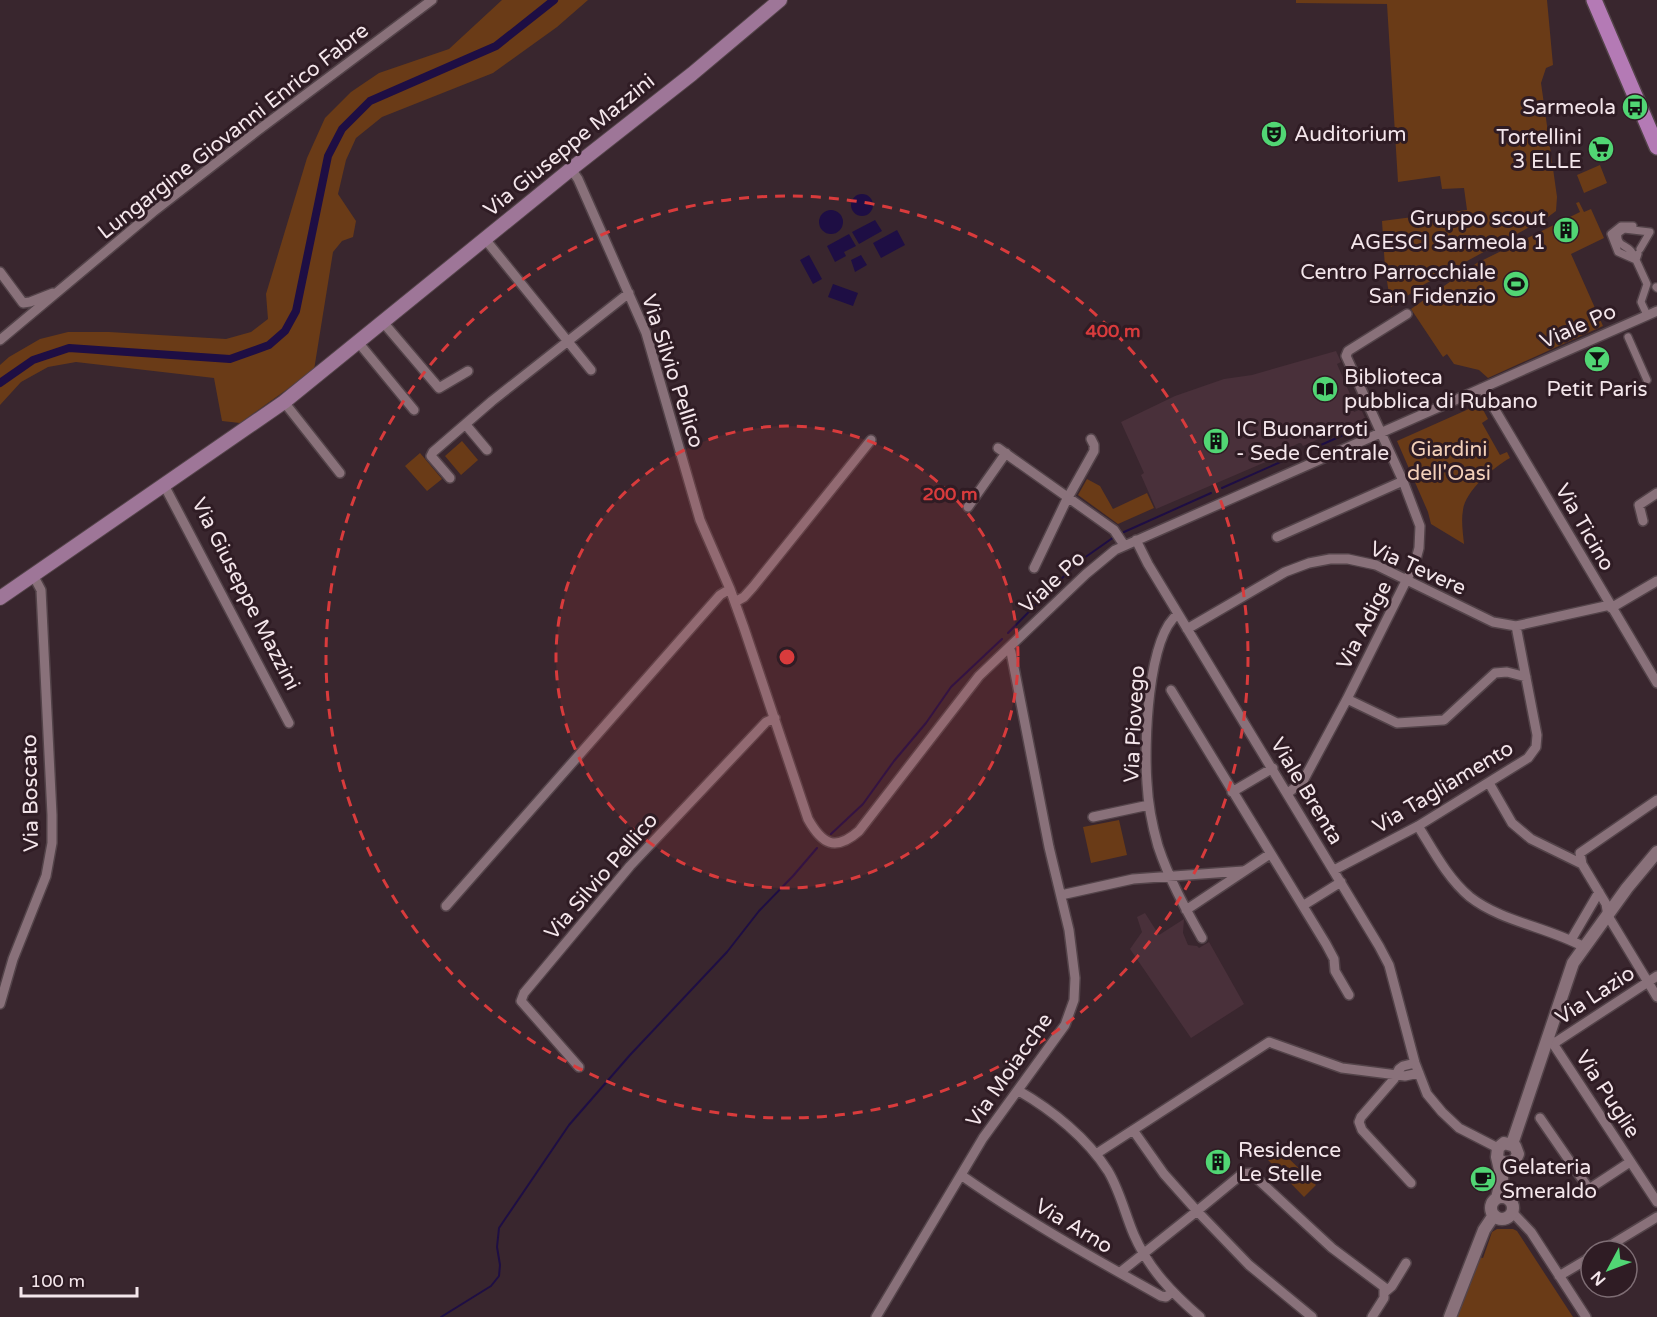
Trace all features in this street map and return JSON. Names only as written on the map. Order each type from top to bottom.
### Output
[{"type":"main road","name":"Via Giuseppe Mazzini","points":[[0,598],[284,402],[780,0]]},
{"type":"main road","points":[[1594,0],[1655,138]]},
{"type":"street","name":"Lungargine Giovanni Enrico Fabre","points":[[0,340],[153,212],[432,0]]},
{"type":"street","name":"Via Silvio Pellico","points":[[571,169],[578,179],[629,293],[657,367],[700,520],[735,602],[808,819],[815,831],[824,840],[840,843],[859,831],[979,676],[1008,649]]},
{"type":"street","points":[[1633,226],[1621,226],[1611,234],[1618,252],[1638,254]]},
{"type":"street","points":[[1638,254],[1650,232],[1624,229],[1618,233],[1620,244],[1638,254],[1653,286],[1641,302],[1647,315]]},
{"type":"street","points":[[485,239],[591,370]]},
{"type":"street","name":"Lungargine Giovanni Enrico Fabre","points":[[0,272],[23,303],[57,293]]},
{"type":"street","points":[[450,478],[431,456],[492,401],[629,293]]},
{"type":"street","name":"Viale Po","points":[[1008,649],[1086,574],[1124,545],[1657,311]]},
{"type":"street","points":[[1382,432],[1346,356],[1348,351],[1407,314]]},
{"type":"street","points":[[382,321],[439,388],[468,371]]},
{"type":"street","points":[[1628,338],[1647,380]]},
{"type":"street","points":[[358,342],[414,410]]},
{"type":"street","name":"Via Ticino","points":[[1482,388],[1657,683]]},
{"type":"street","points":[[284,402],[340,472]]},
{"type":"street","points":[[466,426],[487,450]]},
{"type":"street","name":"Via Adige","points":[[1288,793],[1303,781],[1347,699],[1415,563],[1419,548],[1420,530],[1403,481],[1382,432]]},
{"type":"street","name":"Viale Po","points":[[1034,568],[1094,452],[1094,445],[1090,439]]},
{"type":"street","points":[[735,602],[744,597],[753,587],[871,440]]},
{"type":"street","points":[[968,507],[1002,451],[1114,530],[1124,545]]},
{"type":"street","points":[[1277,537],[1403,481]]},
{"type":"street","name":"Via Giuseppe Mazzini","points":[[164,485],[289,723]]},
{"type":"street","points":[[1643,521],[1640,505],[1657,494]]},
{"type":"street","name":"Viale Brenta","points":[[1136,540],[1148,564],[1273,768],[1389,965],[1415,1063],[1427,1094],[1459,1128],[1499,1154]]},
{"type":"street","name":"Via Tevere","points":[[1187,629],[1285,572],[1309,563],[1347,559],[1376,565],[1493,622],[1516,626],[1610,607],[1657,581]]},
{"type":"street","name":"Via Boscato","points":[[0,1004],[13,959],[46,876],[52,843],[41,590],[33,575]]},
{"type":"street","points":[[446,906],[720,595],[730,589]]},
{"type":"street","name":"Via Piovego","points":[[1178,614],[1163,636],[1155,658],[1147,726],[1146,779],[1149,805],[1169,876],[1202,938]]},
{"type":"street","name":"Via Tagliamento","points":[[1334,870],[1418,826],[1528,758],[1536,747],[1537,735],[1516,626]]},
{"type":"street","name":"Via Moiacche","points":[[876,1317],[983,1138],[1065,1025],[1074,1000],[1075,978],[1072,950],[1049,847],[1011,652],[1008,649]]},
{"type":"street","name":"Via Moiacche","points":[[1000,657],[1016,678]]},
{"type":"street","name":"Via Adige","points":[[1347,699],[1397,723],[1444,720],[1495,673],[1507,672],[1526,677]]},
{"type":"street","points":[[1171,690],[1270,854],[1304,905],[1334,959],[1335,971],[1349,995]]},
{"type":"street","name":"Via Silvio Pellico","points":[[579,1067],[521,1001],[524,993],[630,866],[765,722],[775,718]]},
{"type":"street","points":[[1232,792],[1273,768]]},
{"type":"street","points":[[1489,783],[1512,823],[1531,839],[1582,864]]},
{"type":"street","points":[[1657,800],[1580,853],[1582,864],[1606,904],[1608,916],[1657,997]]},
{"type":"street","name":"Via Piovego","points":[[1093,817],[1149,805]]},
{"type":"street","points":[[1418,826],[1452,878],[1469,896],[1489,909],[1584,947]]},
{"type":"street","points":[[1512,1144],[1551,1040],[1573,963],[1657,853]]},
{"type":"street","points":[[1186,910],[1270,854]]},
{"type":"street","points":[[1060,895],[1133,879],[1243,871]]},
{"type":"street","points":[[1304,905],[1341,882]]},
{"type":"street","points":[[1570,940],[1599,892]]},
{"type":"street","name":"Via Lazio","points":[[1551,1040],[1657,976]]},
{"type":"street","name":"Via Puglie","points":[[1551,1040],[1657,1202]]},
{"type":"street","points":[[1096,1154],[1269,1042],[1342,1068],[1405,1076],[1419,1073]]},
{"type":"street","points":[[1411,1183],[1362,1130],[1359,1122],[1403,1066],[1415,1063]]},
{"type":"street","points":[[1019,1091],[1057,1118],[1096,1154],[1115,1185],[1134,1235],[1152,1269],[1172,1292],[1200,1317]]},
{"type":"street","points":[[1540,1118],[1589,1189],[1630,1162]]},
{"type":"street","points":[[1132,1130],[1164,1174],[1197,1211],[1249,1265],[1312,1317]]},
{"type":"street","points":[[1450,1317],[1484,1230],[1494,1215],[1492,1206],[1497,1198],[1502,1179],[1499,1154],[1504,1143],[1512,1144],[1517,1148],[1518,1154],[1507,1179],[1511,1207],[1504,1218],[1494,1215]]},
{"type":"street","points":[[1499,1154],[1509,1164],[1514,1162]]},
{"type":"street","points":[[1123,1270],[1242,1174],[1249,1173],[1332,1248],[1384,1287],[1384,1298],[1372,1317]]},
{"type":"street","name":"Via Arno","points":[[961,1175],[1009,1208],[1118,1274],[1161,1296],[1166,1297],[1172,1292]]},
{"type":"street","points":[[1497,1198],[1507,1198],[1586,1317]]},
{"type":"street","points":[[1620,1239],[1657,1216]]},
{"type":"street","points":[[1385,1292],[1392,1286],[1406,1263]]},
{"type":"street","points":[[1559,1276],[1579,1264]]},
{"type":"shaded area","points":[[862,194],[870,197],[873,205],[870,213],[862,216],[854,213],[851,205],[854,197]]},
{"type":"shaded area","points":[[831,210],[836,211],[842,217],[842,227],[836,233],[831,234],[826,233],[820,227],[819,222],[820,217],[826,211]]},
{"type":"shaded area","points":[[875,220],[882,231],[859,244],[852,232]]},
{"type":"shaded area","points":[[897,230],[905,245],[881,258],[873,243]]},
{"type":"shaded area","points":[[849,234],[856,246],[844,252],[846,256],[835,262],[827,246]]},
{"type":"shaded area","points":[[809,255],[822,279],[813,284],[800,260]]},
{"type":"shaded area","points":[[861,255],[867,265],[855,272],[851,260]]},
{"type":"shaded area","points":[[833,284],[858,293],[853,306],[828,297]]},
{"type":"shaded area","points":[[1336,351],[1341,362],[1337,364],[1353,401],[1350,402],[1354,412],[1361,409],[1365,418],[1303,446],[1299,443],[1289,448],[1291,451],[1156,509],[1141,475],[1144,473],[1121,422],[1175,396],[1224,379],[1252,375]]},
{"type":"shaded area","points":[[1145,913],[1159,935],[1184,919],[1183,933],[1188,945],[1199,948],[1209,942],[1244,1004],[1191,1038],[1130,949],[1142,932],[1137,917]]},
{"type":"green space","points":[[502,0],[588,0],[557,27],[493,73],[382,117],[356,138],[346,160],[338,194],[356,221],[353,237],[342,241],[333,252],[314,370],[240,423],[222,421],[214,378],[76,362],[48,367],[21,382],[0,405],[0,365],[9,357],[40,339],[68,332],[109,332],[226,339],[251,332],[268,319],[266,294],[307,158],[325,118],[351,92],[379,73],[449,49]]},
{"type":"green space","points":[[1296,0],[1547,0],[1553,65],[1546,68],[1541,83],[1557,197],[1556,211],[1423,285],[1391,307],[1385,268],[1382,221],[1467,210],[1464,188],[1442,189],[1440,176],[1398,182],[1387,4],[1296,3]]},
{"type":"green space","points":[[1600,165],[1607,183],[1584,193],[1577,175]]},
{"type":"green space","name":"Centro Parrocchiale San Fidenzio","points":[[1579,202],[1584,212],[1591,209],[1604,238],[1571,254],[1603,326],[1488,378],[1479,370],[1454,364],[1447,354],[1443,357],[1411,309],[1477,263],[1580,212],[1576,203]]},
{"type":"green space","name":"Giardini dell'Oasi","points":[[1480,404],[1488,419],[1482,423],[1500,455],[1507,452],[1510,458],[1489,473],[1469,495],[1462,514],[1464,544],[1431,524],[1397,441]]},
{"type":"green space","points":[[462,441],[478,460],[461,475],[445,456]]},
{"type":"green space","points":[[420,453],[442,479],[427,491],[405,466]]},
{"type":"green space","points":[[1087,479],[1100,486],[1113,509],[1147,493],[1154,508],[1118,524],[1078,495]]},
{"type":"green space","points":[[1119,820],[1127,855],[1091,863],[1083,827]]},
{"type":"green space","points":[[1281,1151],[1316,1185],[1304,1197],[1268,1160]]},
{"type":"green space","points":[[1497,1229],[1517,1231],[1573,1317],[1456,1317],[1479,1257],[1483,1258],[1492,1232]]},
{"type":"waterway","points":[[0,383],[33,360],[69,348],[230,359],[269,345],[285,331],[296,311],[328,156],[342,129],[370,101],[496,46],[554,0]]},
{"type":"waterway","points":[[1305,452],[1366,425]]},
{"type":"waterway","points":[[1222,488],[1294,456]]},
{"type":"waterway","points":[[1124,532],[1211,493]]},
{"type":"waterway","points":[[1008,633],[1077,563],[1114,537]]},
{"type":"waterway","points":[[831,834],[863,804],[951,687],[1002,639]]},
{"type":"waterway","points":[[441,1317],[491,1286],[499,1276],[497,1247],[499,1228],[569,1125],[630,1055],[727,952],[759,911],[817,848]]},
{"type":"place","name":"Sarmeola","points":[[1635,107]]},
{"type":"place","name":"Auditorium","points":[[1274,134]]},
{"type":"place","name":"Tortellini 3 ELLE","points":[[1601,149]]},
{"type":"place","name":"Gruppo scout AGESCI Sarmeola 1","points":[[1566,230]]},
{"type":"place","name":"Centro Parrocchiale San Fidenzio","points":[[1516,284]]},
{"type":"place","name":"Petit Paris","points":[[1597,359]]},
{"type":"place","name":"Biblioteca pubblica di Rubano","points":[[1325,389]]},
{"type":"place","name":"IC Buonarroti - Sede Centrale","points":[[1216,441]]},
{"type":"place","name":"Residence Le Stelle","points":[[1218,1162]]},
{"type":"place","name":"Gelateria Smeraldo","points":[[1483,1179]]}]
